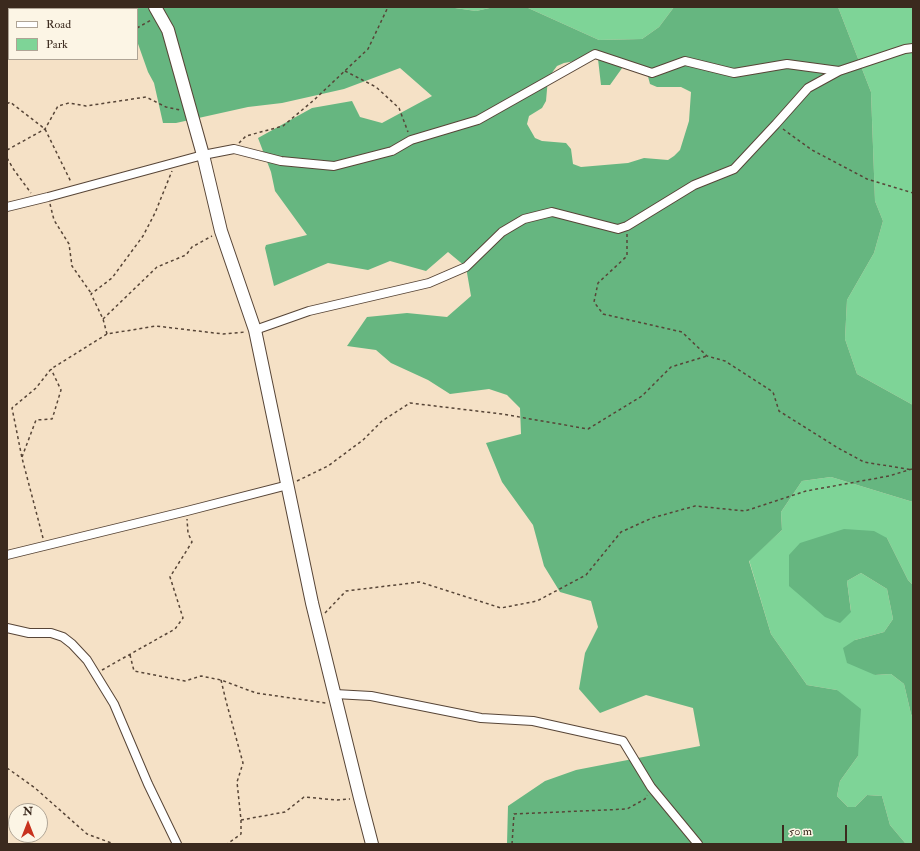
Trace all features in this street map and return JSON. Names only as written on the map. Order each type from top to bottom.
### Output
[{"type":"main road","points":[[157,11],[168,30],[203,155],[221,231],[255,330],[317,621],[372,844]]},
{"type":"street","points":[[255,330],[309,311],[429,283],[466,267],[502,232],[524,219],[552,212],[618,229],[627,226],[694,184],[734,169],[808,88],[839,71],[905,49],[913,48]]},
{"type":"street","points":[[7,207],[203,155],[234,149],[281,161],[334,166],[392,151],[411,140],[478,120],[595,54],[652,72],[685,61],[734,72],[787,64],[839,71]]},
{"type":"street","points":[[7,555],[288,485]]},
{"type":"street","points":[[7,628],[29,633],[51,633],[63,637],[87,660],[114,704],[148,784],[177,844]]},
{"type":"street","points":[[336,699],[371,696],[480,718],[533,721],[623,741],[651,787],[698,844]]},
{"type":"path","points":[[234,149],[246,136],[283,126],[314,100],[368,48],[388,7]]},
{"type":"path","points":[[138,27],[157,11]]},
{"type":"path","points":[[344,71],[376,87],[399,108],[411,140]]},
{"type":"path","points":[[7,150],[45,129],[58,106],[69,103],[86,106],[146,97],[166,107],[191,113]]},
{"type":"path","points":[[7,104],[10,102],[45,129],[75,189]]},
{"type":"path","points":[[776,124],[812,150],[867,179],[913,193]]},
{"type":"path","points":[[7,158],[36,200]]},
{"type":"path","points":[[91,294],[112,278],[142,236],[155,213],[176,162]]},
{"type":"path","points":[[48,196],[54,220],[69,244],[72,266],[91,294],[103,319],[106,334]]},
{"type":"path","points":[[627,226],[627,256],[598,283],[594,302],[603,314],[682,332],[707,356]]},
{"type":"path","points":[[103,319],[157,268],[186,256],[192,247],[221,231]]},
{"type":"path","points":[[7,408],[12,408],[36,388],[51,368],[106,334],[156,326],[222,334],[255,330]]},
{"type":"path","points":[[288,485],[328,466],[363,440],[382,421],[410,404],[502,414],[588,429],[642,396],[671,366],[707,356],[725,360],[773,392],[779,411],[838,448],[864,462],[912,470]]},
{"type":"path","points":[[22,458],[36,420],[52,420],[61,390],[51,368]]},
{"type":"path","points":[[12,408],[22,458],[45,546]]},
{"type":"path","points":[[317,621],[346,591],[420,582],[501,608],[537,601],[586,575],[621,532],[652,518],[695,506],[745,510],[806,491],[889,476],[912,470]]},
{"type":"path","points":[[95,674],[175,629],[183,618],[170,577],[192,542],[188,533],[187,511]]},
{"type":"path","points":[[130,655],[134,671],[186,681],[201,676],[221,680],[256,693],[336,699]]},
{"type":"path","points":[[221,680],[243,763],[237,782],[241,820],[240,834],[227,844]]},
{"type":"path","points":[[7,768],[35,788],[87,834],[114,844]]},
{"type":"path","points":[[512,844],[514,814],[627,809],[645,799],[651,787]]},
{"type":"path","points":[[241,820],[285,812],[304,797],[337,800],[360,798]]},
{"type":"green space","points":[[93,7],[448,7],[476,11],[494,7],[526,7],[599,40],[642,39],[659,27],[674,7],[838,7],[871,92],[875,201],[883,221],[874,253],[847,300],[845,339],[857,374],[913,405],[913,502],[831,477],[802,481],[781,512],[782,530],[749,561],[771,634],[807,685],[837,690],[861,709],[858,756],[840,781],[837,796],[848,807],[855,807],[867,795],[882,796],[890,825],[906,844],[507,844],[508,806],[545,781],[576,770],[700,746],[693,708],[646,695],[600,713],[579,689],[585,653],[598,627],[591,601],[560,592],[544,566],[533,525],[502,482],[486,443],[521,434],[520,408],[507,395],[489,389],[450,394],[428,380],[391,363],[376,350],[347,346],[367,317],[407,313],[447,317],[471,296],[466,267],[448,252],[426,271],[390,261],[368,270],[328,263],[274,286],[265,248],[266,245],[307,235],[275,191],[271,172],[258,138],[312,108],[352,101],[360,117],[382,123],[432,96],[400,68],[344,89],[282,103],[248,107],[176,123],[163,123],[154,83],[148,72],[138,44],[138,8]],"holes":[[[598,59],[601,85],[610,85],[625,64],[646,69],[650,84],[657,87],[681,87],[691,92],[689,121],[680,150],[674,156],[668,160],[644,158],[628,163],[581,167],[573,164],[571,149],[566,143],[542,141],[535,138],[527,124],[529,116],[542,108],[546,101],[548,78],[557,66],[564,63],[581,60]]]},
{"type":"green space","points":[[448,7],[494,7],[476,11]]},
{"type":"green space","points":[[526,7],[674,7],[659,27],[642,39],[599,40]]},
{"type":"green space","points":[[838,7],[913,7],[913,405],[857,374],[845,339],[847,300],[874,253],[883,221],[875,201],[871,92]]},
{"type":"green space","points":[[831,477],[913,502],[913,585],[908,580],[887,538],[789,585],[851,611],[847,581],[861,573],[887,589],[893,619],[884,632],[855,640],[875,675],[891,674],[904,684],[913,718],[913,844],[906,844],[890,825],[882,796],[867,795],[855,807],[848,807],[837,796],[840,781],[858,756],[837,690],[807,685],[771,634],[749,560],[782,530],[781,512],[802,481]]},
{"type":"green space","points":[[844,529],[874,531],[887,538],[908,580],[913,585],[913,718],[904,684],[891,674],[875,675],[847,663],[843,648],[855,640],[884,632],[893,619],[887,589],[861,573],[847,581],[851,612],[840,623],[825,617],[789,586],[789,555],[800,543]]}]
